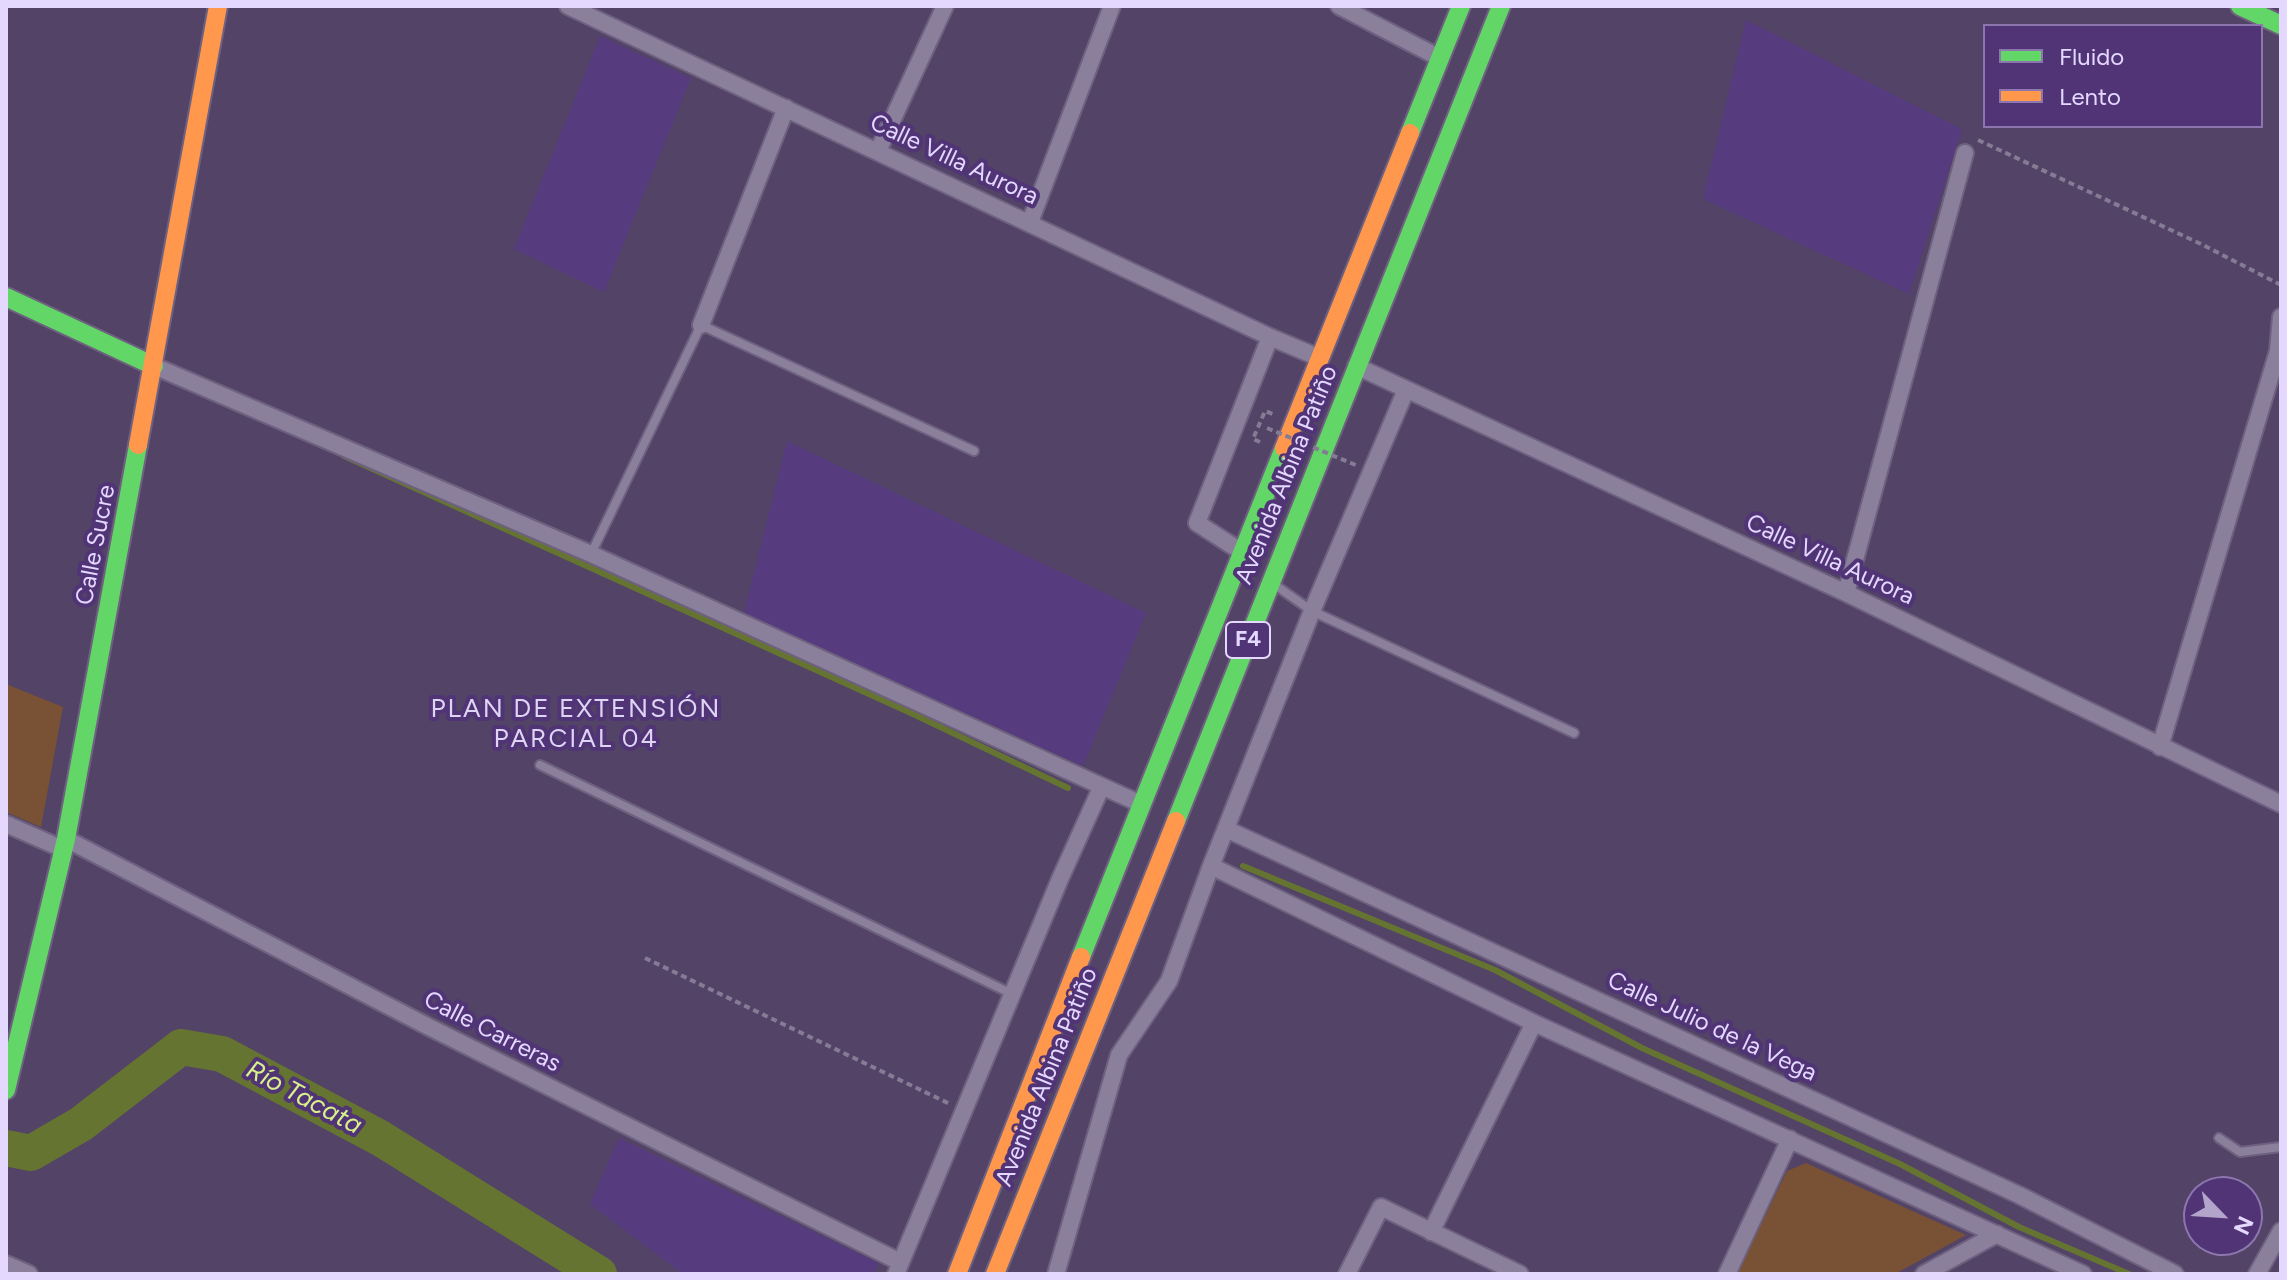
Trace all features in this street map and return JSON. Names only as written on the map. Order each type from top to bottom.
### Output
[{"type":"main road","name":"Calle Sucre","points":[[6,1090],[64,844],[218,6]]},
{"type":"main road","name":"Avenida Albina Patiño","points":[[957,1274],[1141,804],[1461,6]]},
{"type":"main road","name":"Avenida Albina Patiño","points":[[995,1274],[1501,6]]},
{"type":"main road","points":[[2240,6],[2281,25]]},
{"type":"main road","points":[[6,297],[154,366]]},
{"type":"street","name":"Calle Villa Aurora","points":[[568,6],[1320,358]]},
{"type":"street","points":[[878,151],[945,6]]},
{"type":"street","points":[[1030,222],[1112,6]]},
{"type":"street","points":[[1339,6],[1440,58]]},
{"type":"street","points":[[701,325],[786,108]]},
{"type":"street","points":[[1846,593],[1965,153]]},
{"type":"street","points":[[2160,747],[2278,351],[2281,317]]},
{"type":"street","points":[[1242,552],[1197,523],[1270,337]]},
{"type":"street","points":[[154,366],[591,554],[1141,804]]},
{"type":"street","name":"Calle Villa Aurora","points":[[1356,366],[1846,593],[2281,804]]},
{"type":"street","points":[[1056,1274],[1119,1055],[1169,981],[1312,611],[1406,390]]},
{"type":"street","points":[[898,1268],[1101,788]]},
{"type":"street","name":"Calle Carreras","points":[[6,824],[64,844],[898,1268]]},
{"type":"street","name":"Calle Julio de la Vega","points":[[1226,829],[2019,1195],[2175,1274]]},
{"type":"street","points":[[1211,866],[1534,1023],[2083,1274]]},
{"type":"street","points":[[1431,1232],[1534,1023]]},
{"type":"street","points":[[1727,1274],[1790,1139]]},
{"type":"street","points":[[1347,1274],[1381,1207],[1520,1274]]},
{"type":"street","points":[[2257,1274],[2281,1231]]},
{"type":"street","points":[[1924,1274],[1997,1234]]},
{"type":"street","points":[[6,1264],[29,1274]]},
{"type":"lane","points":[[591,554],[701,325],[974,451]]},
{"type":"lane","points":[[1271,582],[1312,611],[1574,733]]},
{"type":"lane","points":[[540,765],[1012,994]]},
{"type":"lane","points":[[2219,1138],[2240,1152],[2281,1147]]},
{"type":"path","points":[[1965,153],[1974,138],[2201,244],[2281,285]]},
{"type":"path","points":[[1265,411],[1253,439],[1261,443],[1267,428],[1358,466]]},
{"type":"path","points":[[645,958],[963,1110]]},
{"type":"shaded area","points":[[1746,20],[1962,129],[1909,294],[1703,199]]},
{"type":"shaded area","points":[[600,36],[691,78],[604,292],[514,249]]},
{"type":"shaded area","points":[[787,441],[1146,613],[1083,766],[744,613]]},
{"type":"shaded area","points":[[6,684],[63,707],[41,827],[6,812]]},
{"type":"shaded area","points":[[619,1138],[878,1263],[874,1274],[683,1274],[590,1204]]},
{"type":"shaded area","points":[[1806,1163],[1966,1235],[1895,1274],[1737,1274],[1787,1171]]},
{"type":"waterway","points":[[344,456],[913,714],[1068,788]]},
{"type":"waterway","points":[[1243,866],[1495,970],[1642,1048],[1900,1164],[2019,1227],[2129,1274]]},
{"type":"waterway","name":"Río Tacata","points":[[6,1148],[31,1153],[81,1124],[181,1047],[222,1054],[380,1138],[599,1274]]},
{"type":"traffic: fast","points":[[1410,133],[1461,6]]},
{"type":"traffic: fast","points":[[1176,821],[1501,6]]},
{"type":"traffic: fast","points":[[2240,6],[2281,25]]},
{"type":"traffic: fast","points":[[6,297],[154,366]]},
{"type":"traffic: fast","points":[[6,1090],[66,839],[138,445]]},
{"type":"traffic: fast","points":[[1081,957],[1284,448]]},
{"type":"traffic: slow","points":[[138,445],[218,6]]},
{"type":"traffic: slow","points":[[1284,448],[1410,133]]},
{"type":"traffic: slow","points":[[995,1274],[1176,821]]},
{"type":"traffic: slow","points":[[957,1274],[1081,957]]},
{"type":"district","name":"PLAN DE EXTENSIÓN PARCIAL 04","points":[[576,724]]}]
